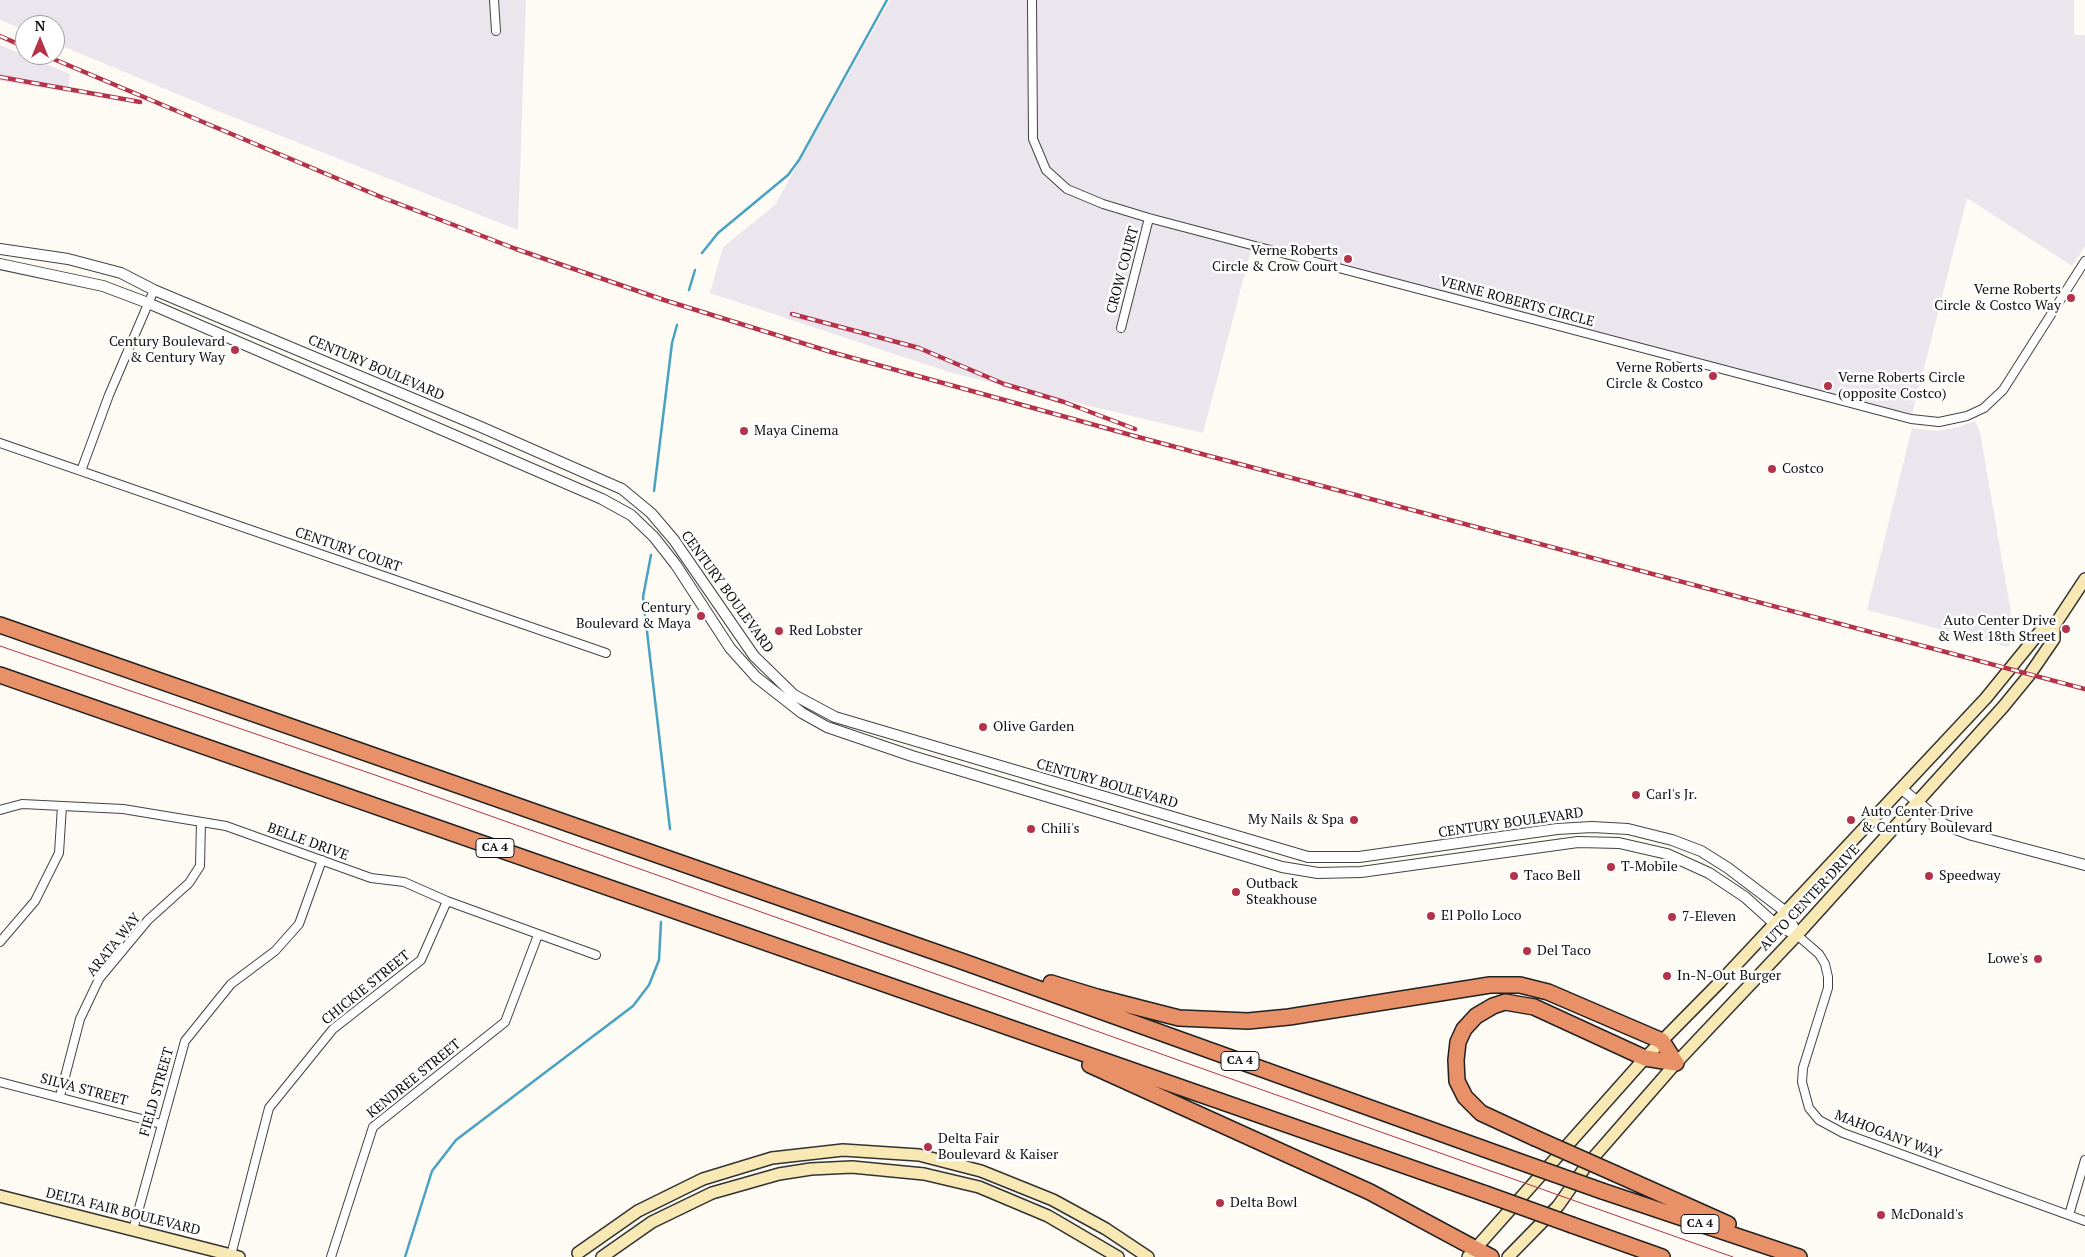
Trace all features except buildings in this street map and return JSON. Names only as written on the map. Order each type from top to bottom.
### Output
[{"type":"highway","name":"CA 4","points":[[0,625],[964,962],[1602,1191],[1799,1257]]},
{"type":"highway","name":"CA 4","points":[[0,675],[1662,1257]]},
{"type":"highway","points":[[964,962],[1041,979],[1097,997],[1179,1018],[1199,1019],[1248,1021],[1289,1017],[1490,985],[1520,985],[1548,992],[1662,1041],[1676,1063]]},
{"type":"highway","points":[[1676,1063],[1645,1058],[1534,1007],[1505,1002],[1476,1016],[1464,1030],[1458,1042],[1456,1067],[1457,1081],[1465,1097],[1481,1113],[1803,1257]]},
{"type":"highway","points":[[990,1021],[1370,1192],[1471,1252],[1491,1257]]},
{"type":"main road","name":"AUTO CENTER DRIVE","points":[[1508,1257],[1558,1206],[1586,1166],[1676,1063],[1917,804],[2030,674],[2054,639],[2054,626],[2085,579]]},
{"type":"main road","name":"AUTO CENTER DRIVE","points":[[1471,1252],[1645,1058],[1902,789],[2011,670],[2043,628],[2054,626]]},
{"type":"main road","points":[[576,1255],[638,1211],[703,1179],[772,1158],[811,1152],[850,1150],[919,1155],[981,1171],[1035,1192],[1069,1209],[1125,1241],[1148,1257]]},
{"type":"main road","points":[[602,1257],[657,1219],[712,1193],[779,1174],[852,1167],[905,1171],[979,1187],[1048,1216],[1118,1257]]},
{"type":"main road","name":"DELTA FAIR BOULEVARD","points":[[0,1196],[235,1256]]},
{"type":"street","points":[[494,0],[496,32]]},
{"type":"street","name":"VERNE ROBERTS CIRCLE","points":[[1032,0],[1033,139],[1046,170],[1067,189],[1103,204],[1149,218],[1905,418],[1939,422],[1968,416],[1984,408],[2003,390],[2082,274],[2085,262]]},
{"type":"street","name":"CROW COURT","points":[[1120,328],[1149,218]]},
{"type":"street","name":"CENTURY BOULEVARD","points":[[0,249],[28,252],[120,273],[154,290],[472,423],[622,489],[651,513],[674,540],[754,656],[794,695],[835,717],[1308,857],[1359,857],[1556,829],[1592,827],[1628,829],[1672,840],[1701,851],[1752,884],[1786,912],[1797,935]]},
{"type":"street","name":"CENTURY BOULEVARD","points":[[0,264],[103,286],[148,303],[521,462],[602,499],[631,515],[654,537],[676,565],[717,630],[756,677],[802,713],[827,727],[912,756],[1282,867],[1318,873],[1361,872],[1578,842],[1619,843],[1667,854],[1709,873],[1745,897],[1775,924],[1797,935]]},
{"type":"street","points":[[81,471],[109,395],[154,290]]},
{"type":"street","name":"CENTURY COURT","points":[[0,443],[606,653]]},
{"type":"street","points":[[1902,789],[1917,804],[1945,825],[1964,832],[2085,865]]},
{"type":"street","name":"BELLE DRIVE","points":[[0,810],[22,804],[123,809],[226,826],[371,878],[404,882],[447,901],[596,955]]},
{"type":"street","points":[[0,942],[34,901],[59,853],[62,806]]},
{"type":"street","name":"ARATA WAY","points":[[60,1096],[80,1019],[99,980],[148,920],[189,883],[200,866],[201,822]]},
{"type":"street","name":"FIELD STREET","points":[[133,1230],[185,1041],[231,984],[275,951],[299,924],[322,860]]},
{"type":"street","name":"CHICKIE STREET","points":[[235,1256],[269,1108],[332,1029],[421,960],[447,901]]},
{"type":"street","name":"KENDREE STREET","points":[[331,1257],[373,1127],[505,1022],[538,935]]},
{"type":"street","name":"MAHOGANY WAY","points":[[1797,935],[1819,954],[1825,964],[1828,977],[1828,988],[1803,1068],[1802,1082],[1809,1108],[1819,1120],[1843,1133],[2085,1221]]},
{"type":"street","name":"SILVA STREET","points":[[0,1082],[60,1096],[161,1124]]},
{"type":"street","points":[[2069,1215],[2085,1160]]},
{"type":"shaded area","points":[[0,0],[526,0],[518,230],[218,111],[65,47],[65,15],[15,15],[15,26],[0,20]]},
{"type":"shaded area","points":[[890,0],[2074,0],[2074,35],[2085,35],[2085,246],[2072,266],[1967,198],[1911,419],[1252,246],[1203,433],[952,373],[710,293],[723,247],[775,205]]},
{"type":"shaded area","points":[[0,45],[15,51],[15,65],[48,65],[70,74],[68,92],[0,81]]},
{"type":"shaded area","points":[[1975,421],[1980,432],[2015,636],[2008,647],[1867,610],[1912,428],[1935,431],[1956,428]]},
{"type":"waterway","points":[[702,253],[718,233],[788,175],[799,160],[887,0]]},
{"type":"waterway","points":[[689,290],[695,270]]},
{"type":"waterway","points":[[654,491],[672,343],[677,325]]},
{"type":"waterway","points":[[651,555],[643,597],[670,829]]},
{"type":"waterway","points":[[405,1257],[432,1171],[456,1140],[633,1006],[649,985],[659,960],[661,922]]},
{"type":"tram line","points":[[0,646],[378,776],[1733,1257]]},
{"type":"railway","points":[[0,36],[15,43]]},
{"type":"railway","points":[[65,64],[381,197],[516,249],[664,300],[831,352],[1138,437],[2085,689]]},
{"type":"railway","points":[[0,77],[140,102]]},
{"type":"railway","points":[[792,314],[919,348],[1004,384],[1064,402],[1135,429]]},
{"type":"place","name":"Verne Roberts Circle & Crow Court","points":[[1348,259]]},
{"type":"place","name":"Verne Roberts Circle & Costco Way","points":[[2071,298]]},
{"type":"place","name":"Century Boulevard & Century Way","points":[[235,350]]},
{"type":"place","name":"Verne Roberts Circle & Costco","points":[[1713,376]]},
{"type":"place","name":"Verne Roberts Circle (opposite Costco)","points":[[1828,386]]},
{"type":"place","name":"Maya Cinema","points":[[744,431]]},
{"type":"place","name":"Costco","points":[[1772,469]]},
{"type":"place","name":"Century Boulevard & Maya","points":[[701,616]]},
{"type":"place","name":"Auto Center Drive & West 18th Street","points":[[2066,629]]},
{"type":"place","name":"Red Lobster","points":[[779,631]]},
{"type":"place","name":"Olive Garden","points":[[983,727]]},
{"type":"place","name":"Carl's Jr.","points":[[1636,795]]},
{"type":"place","name":"My Nails & Spa","points":[[1354,820]]},
{"type":"place","name":"Auto Center Drive & Century Boulevard","points":[[1851,820]]},
{"type":"place","name":"Chili's","points":[[1031,829]]},
{"type":"place","name":"T-Mobile","points":[[1611,867]]},
{"type":"place","name":"Taco Bell","points":[[1514,876]]},
{"type":"place","name":"Speedway","points":[[1929,876]]},
{"type":"place","name":"Outback Steakhouse","points":[[1236,892]]},
{"type":"place","name":"El Pollo Loco","points":[[1431,916]]},
{"type":"place","name":"7-Eleven","points":[[1672,917]]},
{"type":"place","name":"Del Taco","points":[[1527,951]]},
{"type":"place","name":"Lowe's","points":[[2038,959]]},
{"type":"place","name":"In-N-Out Burger","points":[[1667,976]]},
{"type":"place","name":"Delta Fair Boulevard & Kaiser","points":[[928,1147]]},
{"type":"place","name":"Delta Bowl","points":[[1220,1203]]},
{"type":"place","name":"McDonald's","points":[[1881,1215]]}]
